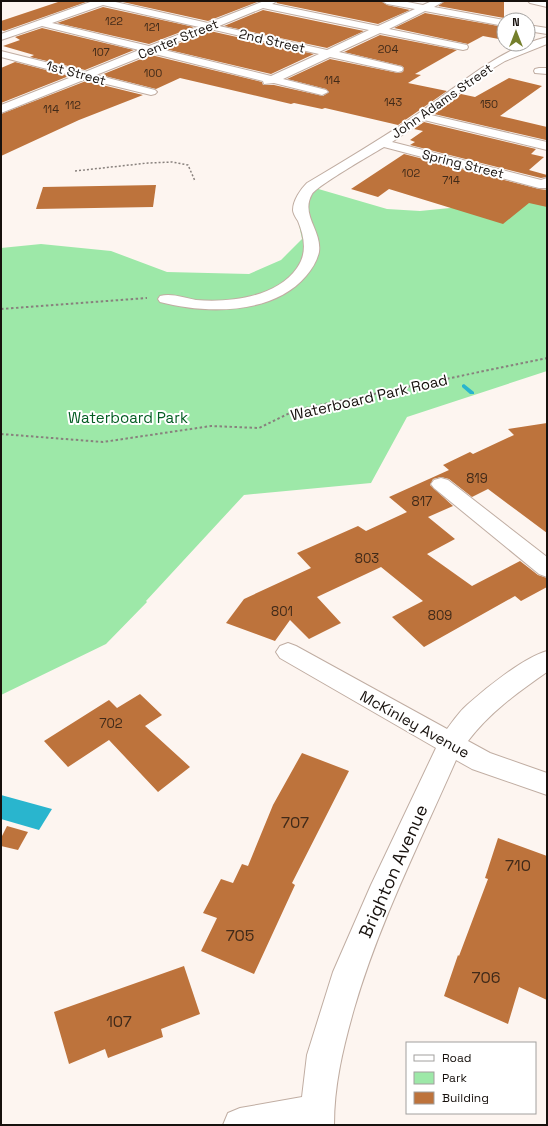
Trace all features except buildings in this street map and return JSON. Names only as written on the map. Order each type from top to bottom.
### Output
[{"type":"street","points":[[1,37],[102,1]]},
{"type":"street","name":"2nd Street","points":[[102,1],[398,69]]},
{"type":"street","points":[[387,1],[496,22]]},
{"type":"street","points":[[268,82],[439,1]]},
{"type":"street","points":[[533,1],[547,4]]},
{"type":"street","points":[[267,3],[378,30],[463,47]]},
{"type":"street","name":"Center Street","points":[[4,106],[84,76],[267,3]]},
{"type":"street","points":[[41,23],[150,50],[268,82],[322,92]]},
{"type":"street","points":[[536,29],[547,31]]},
{"type":"street","name":"John Adams Street","points":[[166,299],[206,305],[245,302],[265,297],[286,288],[301,273],[312,253],[307,227],[300,210],[306,192],[312,186],[382,143],[422,116],[481,71],[501,60],[547,40]]},
{"type":"street","name":"1st Street","points":[[1,54],[151,92]]},
{"type":"street","points":[[422,116],[547,146]]},
{"type":"street","name":"Spring Street","points":[[382,143],[545,183]]},
{"type":"street","points":[[441,484],[547,569]]},
{"type":"street","name":"McKinley Avenue","points":[[288,652],[481,761],[547,784]]},
{"type":"street","name":"Brighton Avenue","points":[[317,1118],[324,1055],[349,972],[381,895],[451,743],[475,713],[511,684],[547,660]]},
{"type":"street","points":[[240,1125],[317,1118]]},
{"type":"path","points":[[75,171],[172,162],[188,165],[195,181]]},
{"type":"path","points":[[1,309],[117,299],[166,299]]},
{"type":"path","name":"Waterboard Park Road","points":[[1,434],[103,442],[211,426],[259,428],[296,410],[547,358]]},
{"type":"green space","name":"Waterboard Park","points":[[315,188],[387,209],[420,211],[510,202],[547,189],[547,371],[407,417],[371,483],[244,495],[146,601],[147,602],[106,644],[1,695],[1,248],[41,244],[111,251],[167,272],[249,274],[281,260],[302,239],[294,201]]},
{"type":"water","points":[[1,795],[52,809],[39,830],[1,819]]},
{"type":"waterway","points":[[464,386],[472,393]]}]
